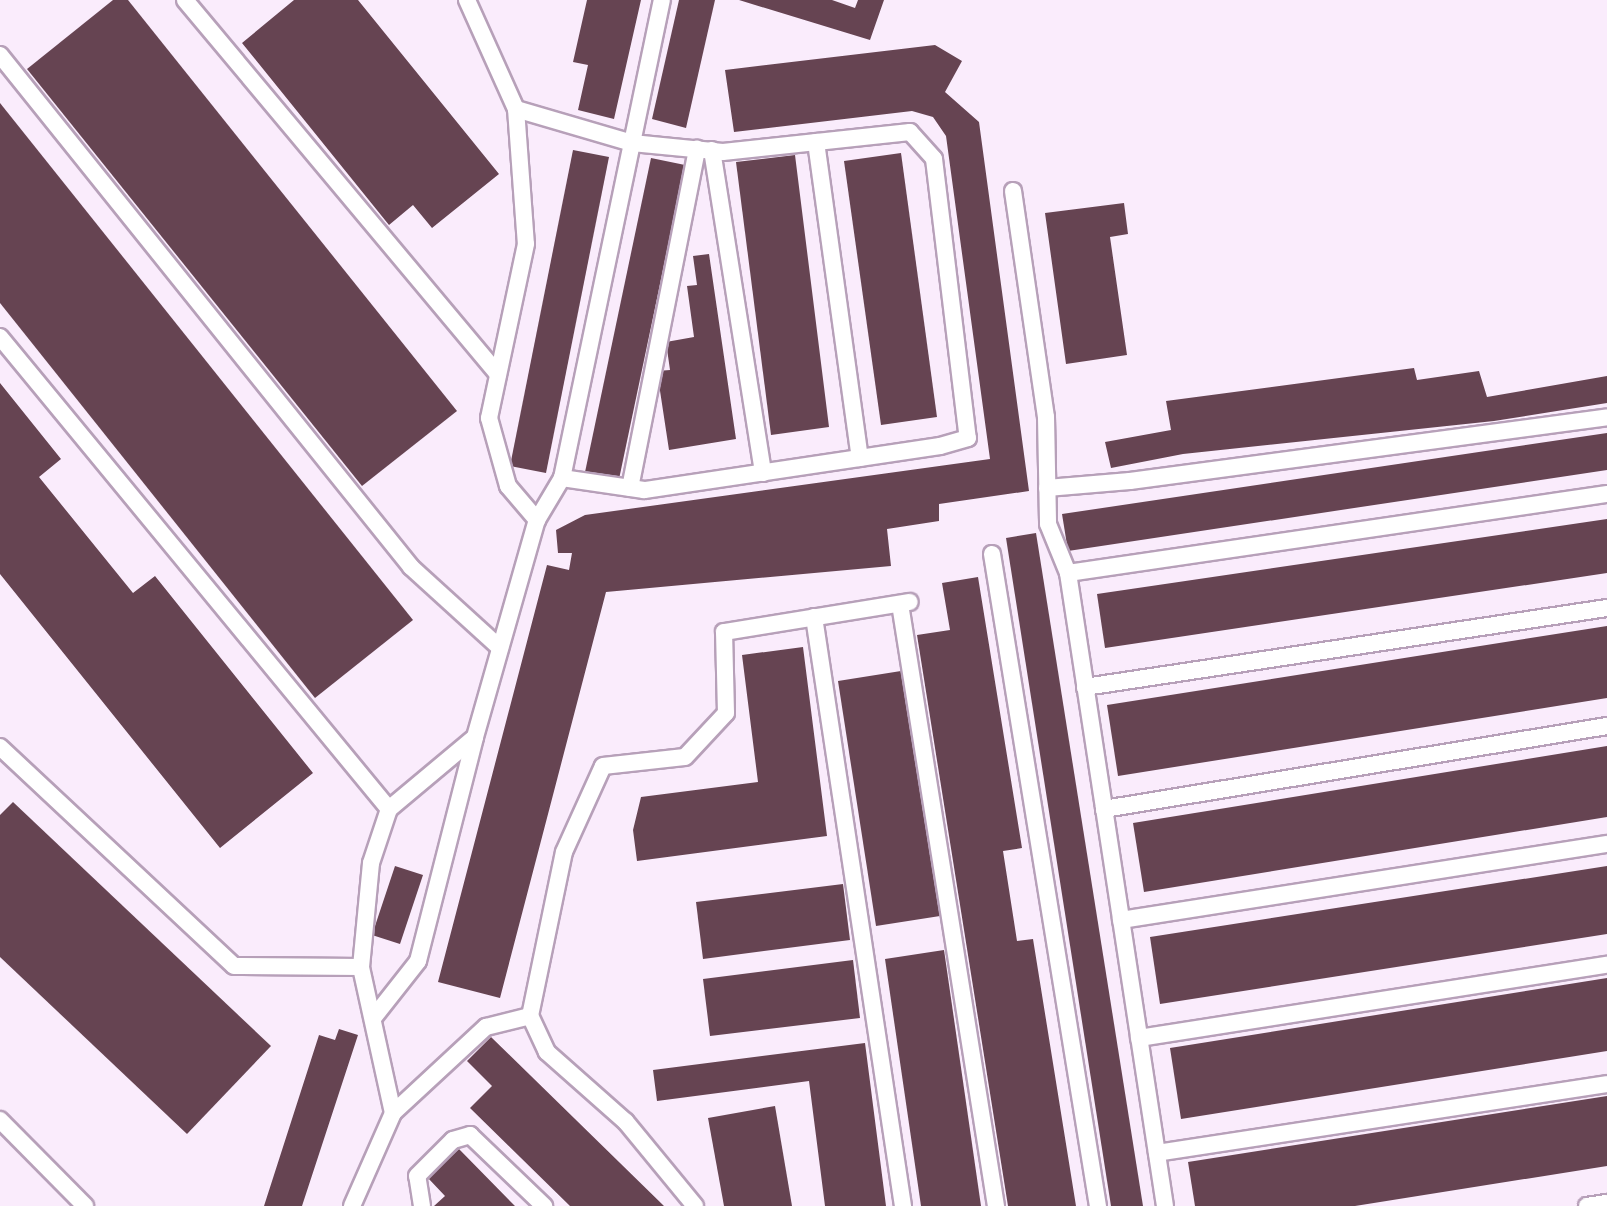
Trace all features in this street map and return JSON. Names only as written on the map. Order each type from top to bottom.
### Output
[{"type":"lane","points":[[185,0],[498,374]]},
{"type":"lane","points":[[467,0],[516,109],[526,244],[489,418],[508,486],[537,520]]},
{"type":"lane","points":[[374,1017],[418,961],[475,737],[537,520],[562,478],[662,0]]},
{"type":"lane","points":[[0,55],[411,567],[500,648]]},
{"type":"lane","points":[[516,109],[632,143],[704,150],[911,132],[934,159],[968,438],[860,458],[644,490],[562,478]]},
{"type":"lane","points":[[816,142],[860,458]]},
{"type":"lane","points":[[704,150],[763,473]]},
{"type":"lane","points":[[630,488],[704,150]]},
{"type":"lane","points":[[1013,191],[1046,417],[1048,524],[1068,573],[1166,1206]]},
{"type":"lane","points":[[0,337],[389,809]]},
{"type":"lane","points":[[1047,488],[1130,481],[1607,417]]},
{"type":"lane","points":[[1068,573],[1607,494]]},
{"type":"lane","points":[[992,554],[1098,1206]]},
{"type":"lane","points":[[695,1206],[626,1122],[547,1052],[530,1016],[564,852],[603,766],[685,757],[726,713],[724,632],[905,603],[996,1206]]},
{"type":"lane","points":[[1085,687],[1607,608]]},
{"type":"lane","points":[[814,617],[903,1206]]},
{"type":"lane","points":[[1104,809],[1607,726]]},
{"type":"lane","points":[[393,1113],[361,967],[371,863],[389,809],[475,737]]},
{"type":"lane","points":[[0,747],[234,966],[361,967]]},
{"type":"lane","points":[[1121,920],[1607,844]]},
{"type":"lane","points":[[1139,1038],[1607,965]]},
{"type":"lane","points":[[352,1206],[393,1113],[486,1027],[530,1016]]},
{"type":"lane","points":[[1157,1153],[1607,1084]]},
{"type":"lane","points":[[0,1120],[85,1206]]},
{"type":"lane","points":[[422,1206],[417,1176],[453,1140],[470,1135],[544,1206]]},
{"type":"lane","points":[[1587,1206],[1607,1203]]},
{"type":"building","points":[[113,0],[128,0],[457,411],[362,486],[27,69]]},
{"type":"building","points":[[294,0],[358,0],[499,174],[432,228],[413,205],[389,225],[242,43]]},
{"type":"building","points":[[587,0],[641,0],[614,119],[578,110],[588,65],[573,62]]},
{"type":"building","points":[[679,0],[715,0],[686,128],[652,119]]},
{"type":"building","points":[[739,0],[832,0],[855,8],[858,0],[884,0],[870,40]]},
{"type":"building","points":[[935,45],[962,61],[945,92],[979,122],[1029,491],[939,504],[939,521],[887,529],[891,566],[606,592],[500,998],[438,982],[547,565],[569,570],[572,553],[558,553],[556,530],[585,515],[990,459],[946,136],[933,117],[912,111],[734,132],[725,70]]},
{"type":"building","points":[[0,103],[413,620],[315,698],[0,303]]},
{"type":"building","points":[[573,150],[609,157],[546,473],[510,466]]},
{"type":"building","points":[[901,153],[937,417],[881,425],[844,161]]},
{"type":"building","points":[[795,155],[829,427],[771,435],[736,162]]},
{"type":"building","points":[[651,158],[685,165],[618,484],[584,477]]},
{"type":"building","points":[[1124,203],[1128,234],[1110,237],[1127,355],[1066,364],[1045,213]]},
{"type":"building","points":[[709,254],[736,439],[669,450],[657,371],[670,370],[666,342],[694,337],[687,286],[697,285],[693,256]]},
{"type":"building","points":[[1414,368],[1417,380],[1479,371],[1487,397],[1607,376],[1607,403],[1494,421],[1183,454],[1111,468],[1105,442],[1171,430],[1166,401]]},
{"type":"building","points":[[0,383],[61,459],[39,477],[133,593],[155,576],[313,773],[220,848],[0,574]]},
{"type":"building","points":[[1607,433],[1607,470],[1068,551],[1062,514]]},
{"type":"building","points":[[1607,519],[1607,573],[1105,648],[1097,594]]},
{"type":"building","points":[[1036,533],[1143,1206],[1111,1206],[1006,538]]},
{"type":"building","points":[[978,577],[1022,848],[1003,851],[1017,941],[1033,939],[1076,1206],[1008,1206],[917,635],[950,630],[942,583]]},
{"type":"building","points":[[1607,626],[1607,698],[1118,776],[1107,705]]},
{"type":"building","points":[[803,647],[827,836],[637,861],[633,830],[641,797],[758,782],[742,655]]},
{"type":"building","points":[[901,671],[940,916],[876,926],[838,681]]},
{"type":"building","points":[[1607,746],[1607,817],[1144,892],[1133,823]]},
{"type":"building","points":[[13,802],[271,1046],[187,1134],[0,957],[0,815]]},
{"type":"building","points":[[395,866],[423,875],[400,944],[372,935]]},
{"type":"building","points":[[1607,866],[1607,934],[1160,1004],[1150,937]]},
{"type":"building","points":[[843,884],[850,940],[703,959],[696,902]]},
{"type":"building","points":[[944,950],[981,1206],[921,1206],[885,959]]},
{"type":"building","points":[[853,960],[860,1018],[710,1036],[703,979]]},
{"type":"building","points":[[1607,978],[1607,1051],[1181,1119],[1170,1048]]},
{"type":"building","points":[[339,1029],[358,1035],[302,1206],[264,1206],[319,1035],[335,1040]]},
{"type":"building","points":[[491,1037],[664,1206],[570,1206],[470,1108],[492,1086],[467,1061]]},
{"type":"building","points":[[865,1043],[886,1206],[825,1206],[809,1081],[657,1101],[653,1070]]},
{"type":"building","points":[[1607,1096],[1607,1166],[1355,1206],[1195,1206],[1188,1162]]},
{"type":"building","points":[[775,1106],[792,1206],[724,1206],[708,1118]]},
{"type":"building","points":[[459,1149],[515,1206],[434,1206],[445,1196],[428,1178]]}]
